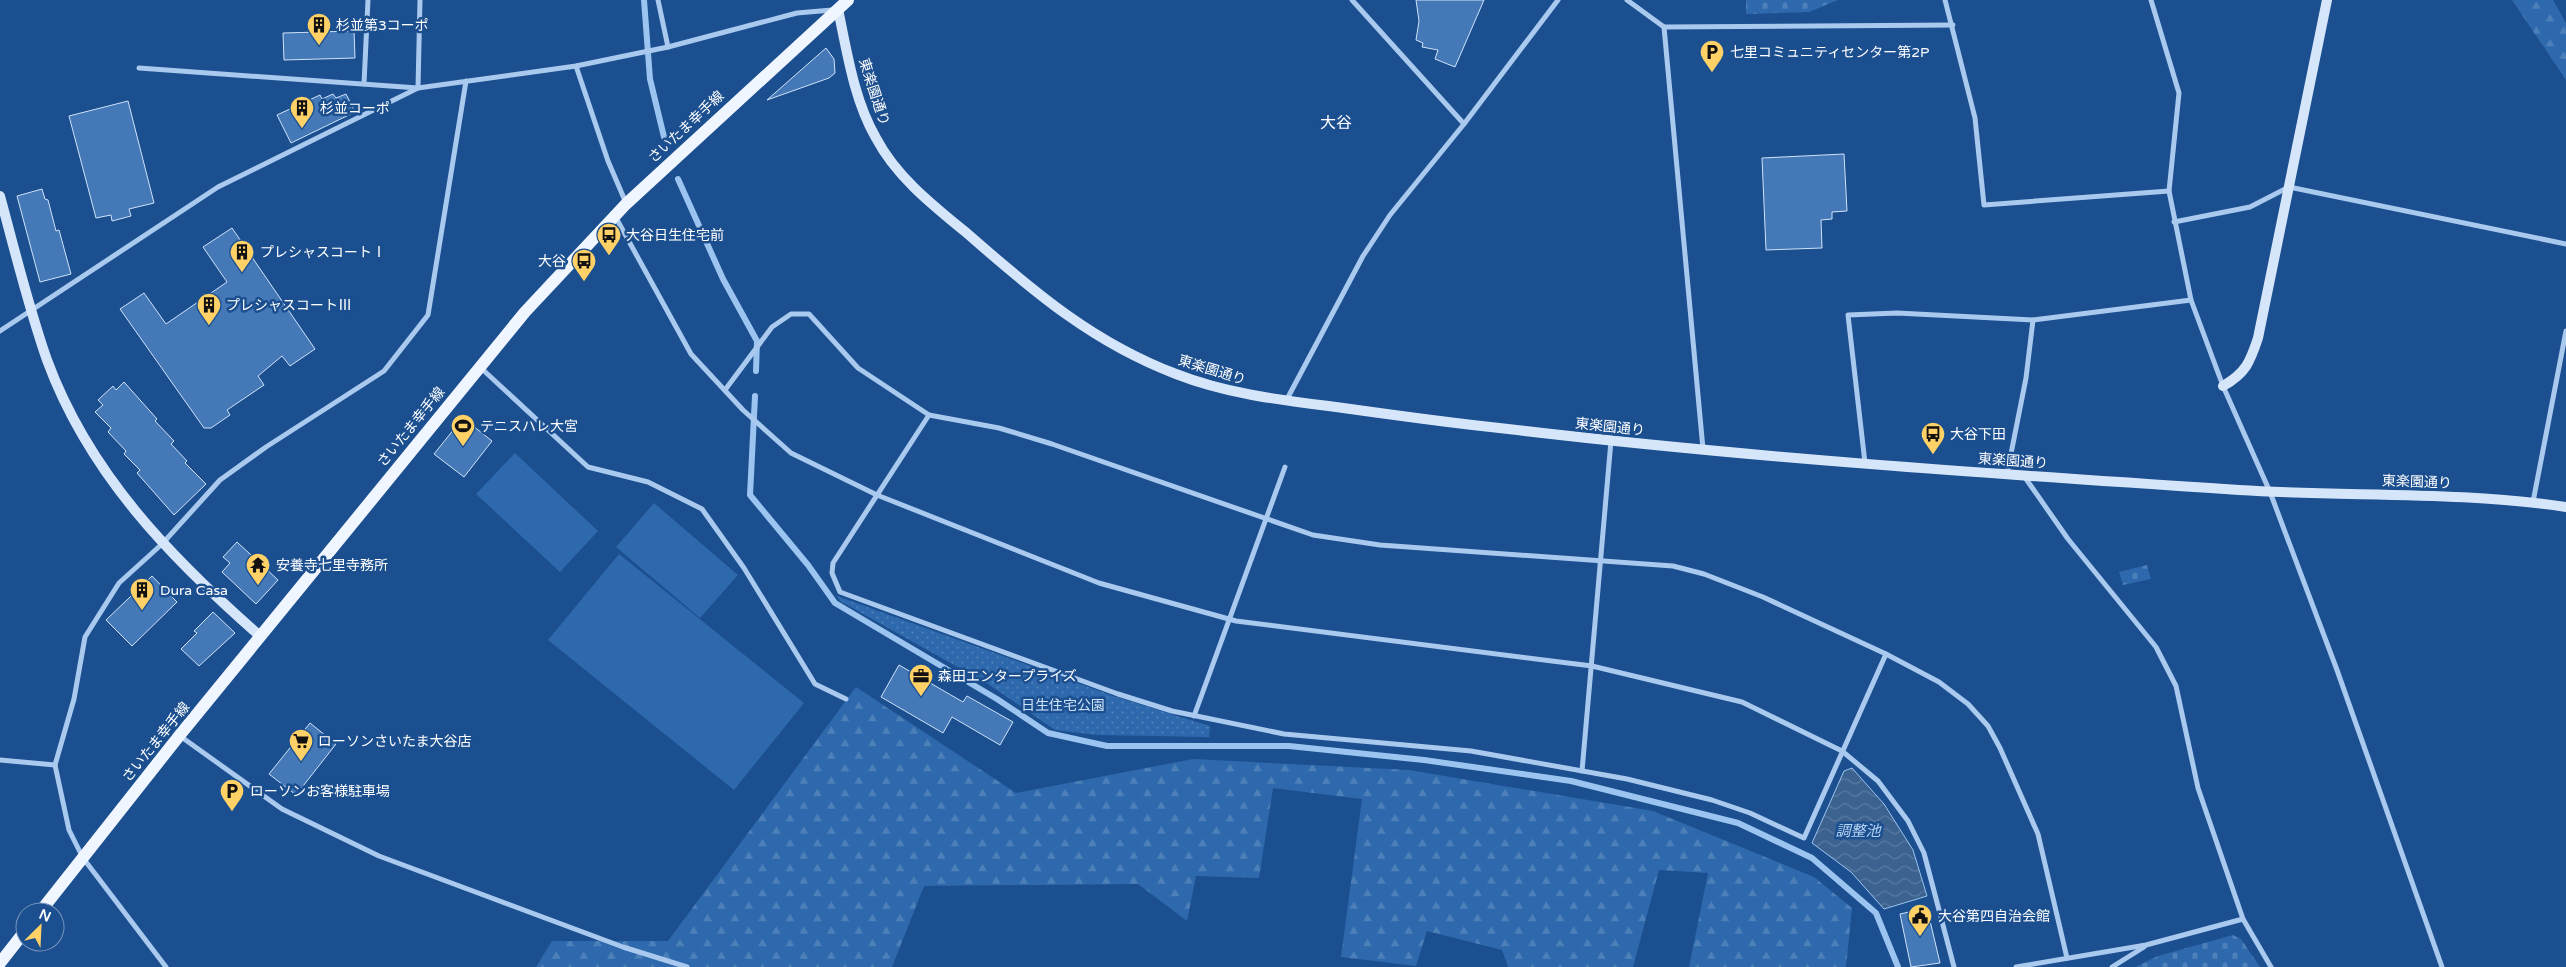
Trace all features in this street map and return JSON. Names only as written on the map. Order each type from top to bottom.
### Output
[{"type":"main road","name":"さいたま幸手線","points":[[48,902],[260,636],[530,305],[626,204],[848,0]]},
{"type":"main road","points":[[0,963],[15,944]]},
{"type":"street","points":[[364,84],[368,0]]},
{"type":"street","points":[[418,88],[420,0]]},
{"type":"street","points":[[658,0],[668,47]]},
{"type":"street","points":[[1352,0],[1464,124]]},
{"type":"street","points":[[1286,401],[1363,256],[1390,215],[1464,124],[1558,0]]},
{"type":"street","points":[[1627,0],[1664,26],[1953,25]]},
{"type":"street","points":[[1945,0],[1953,25],[1975,118],[1984,205],[2169,191]]},
{"type":"street","points":[[2151,0],[2179,94],[2169,191],[2191,300],[2223,386],[2270,492],[2337,670],[2442,967]]},
{"type":"street","points":[[2223,386],[2240,376],[2251,358],[2258,338],[2327,0]]},
{"type":"street","points":[[139,68],[418,88],[576,66],[668,47],[798,12],[838,9]]},
{"type":"street","name":"東楽園通り","points":[[838,9],[864,115],[876,140],[925,198],[1031,289],[1094,335],[1175,374],[1242,394],[1286,401],[1703,451],[2007,475],[2270,492],[2444,496],[2533,502],[2566,508]]},
{"type":"street","points":[[1664,26],[1703,451]]},
{"type":"street","points":[[576,66],[608,161],[626,204]]},
{"type":"street","points":[[166,967],[83,858],[69,830],[55,765],[74,700],[85,638],[119,583],[162,544],[220,480],[384,371],[428,316],[466,81]]},
{"type":"street","points":[[0,331],[218,187],[418,88]]},
{"type":"street","points":[[2174,222],[2250,208],[2289,187],[2566,244]]},
{"type":"street","points":[[0,196],[31,311],[48,362],[75,420],[111,480],[162,544],[218,599],[260,636]]},
{"type":"street","points":[[615,215],[691,354],[743,410],[791,453],[877,495],[1099,583],[1230,619],[1592,666],[1742,702],[1842,751],[1878,781],[1908,822],[1916,837],[1924,853],[1934,883],[1954,967]]},
{"type":"street","points":[[1865,463],[1848,316],[1897,313],[2033,320],[2191,300]]},
{"type":"street","points":[[725,390],[772,327],[791,314],[809,314],[858,368],[929,415],[999,428],[1052,444],[1313,535],[1380,545],[1673,566],[1704,574],[1763,597],[1886,654],[1939,682],[1968,704],[1988,726],[2000,748],[2038,834],[2067,958]]},
{"type":"street","points":[[2007,475],[2026,378],[2033,320]]},
{"type":"street","points":[[2533,502],[2566,331]]},
{"type":"street","points":[[479,366],[588,467],[648,482],[702,509],[744,568],[815,684],[846,699]]},
{"type":"street","points":[[929,415],[833,563],[832,573],[840,592],[1118,694],[1194,716],[1284,734],[1471,751],[1582,771],[1712,800],[1750,813],[1804,838],[1886,654]]},
{"type":"street","points":[[1582,771],[1611,441]]},
{"type":"street","points":[[1194,716],[1285,467]]},
{"type":"street","points":[[2024,476],[2068,539],[2156,647],[2176,686],[2198,788],[2243,919],[2271,967]]},
{"type":"street","points":[[180,736],[282,809],[378,856],[623,947],[687,967]]},
{"type":"street","points":[[0,760],[55,765]]},
{"type":"street","points":[[2016,967],[2146,945],[2243,919]]},
{"type":"street","points":[[2112,967],[2146,945]]},
{"type":"green space","points":[[1746,0],[1838,0],[1809,12],[1746,14]]},
{"type":"green space","points":[[2512,0],[2553,0],[2566,23],[2566,80]]},
{"type":"green space","points":[[515,453],[598,531],[560,572],[476,494]]},
{"type":"green space","points":[[654,503],[738,575],[700,618],[616,547]]},
{"type":"green space","points":[[619,554],[804,703],[734,790],[548,640]]},
{"type":"green space","points":[[2147,565],[2151,579],[2123,585],[2119,572]]},
{"type":"green space","name":"日生住宅公園","points":[[837,596],[1116,697],[1210,726],[1209,737],[1097,735],[1055,730],[988,684],[840,601]]},
{"type":"green space","points":[[856,687],[1016,793],[1193,759],[1409,770],[1653,811],[1814,877],[1852,908],[1846,967],[1689,967],[1708,873],[1659,870],[1633,967],[1508,967],[1502,950],[1427,931],[1416,966],[1341,957],[1362,799],[1273,788],[1259,878],[1196,876],[1187,921],[1138,884],[924,886],[892,967],[536,967],[552,941],[668,941]]},
{"type":"green space","points":[[2233,935],[2241,939],[2260,967],[2135,967],[2158,956]]},
{"type":"water","name":"調整池","points":[[1852,768],[1884,804],[1913,850],[1927,896],[1884,909],[1851,872],[1812,843],[1844,771]]},
{"type":"building","points":[[1416,0],[1484,0],[1455,67],[1435,59],[1438,50],[1422,47],[1423,43],[1416,40],[1419,21]]},
{"type":"building","name":"杉並第3コーポ","points":[[354,31],[355,58],[284,60],[283,33]]},
{"type":"building","points":[[826,48],[834,59],[835,73],[829,78],[767,100]]},
{"type":"building","name":"杉並コーポ","points":[[333,94],[336,98],[346,94],[355,112],[291,143],[277,115],[320,95],[322,99]]},
{"type":"building","points":[[128,101],[154,203],[129,209],[131,216],[112,221],[111,215],[96,218],[69,116]]},
{"type":"building","points":[[1844,154],[1847,211],[1832,212],[1832,219],[1821,220],[1822,248],[1766,250],[1762,158]]},
{"type":"building","points":[[42,189],[45,199],[48,200],[56,231],[59,230],[71,274],[40,282],[17,196]]},
{"type":"building","points":[[232,228],[315,349],[290,366],[282,356],[258,376],[264,385],[227,410],[230,415],[211,428],[204,428],[120,309],[144,293],[166,324],[227,282],[203,247]]},
{"type":"building","points":[[124,382],[157,419],[155,421],[174,441],[171,444],[187,461],[185,463],[206,484],[174,515],[137,473],[140,470],[124,454],[126,451],[108,432],[111,428],[95,412],[103,405],[98,400],[113,386],[116,390]]},
{"type":"building","points":[[463,418],[492,441],[464,477],[434,454]]},
{"type":"building","points":[[237,542],[278,580],[256,604],[222,572],[230,563],[223,557]]},
{"type":"building","name":"Dura Casa","points":[[152,576],[177,602],[132,646],[106,620]]},
{"type":"building","points":[[213,612],[235,633],[199,666],[181,649],[197,633],[194,631]]},
{"type":"building","points":[[899,665],[963,702],[967,696],[1013,722],[1000,745],[952,717],[943,733],[881,697]]},
{"type":"building","points":[[310,723],[336,744],[296,795],[269,774]]},
{"type":"building","points":[[1927,908],[1940,963],[1911,967],[1900,914]]},
{"type":"waterway","points":[[644,0],[650,79],[664,137]]},
{"type":"waterway","points":[[678,179],[723,279],[757,341],[756,371]]},
{"type":"waterway","points":[[755,396],[750,495],[808,565],[835,603],[997,699],[1048,733],[1107,746],[1289,746],[1424,760],[1571,781],[1738,823],[1812,858],[1876,913],[1898,967]]},
{"type":"place","name":"杉並第3コーポ","points":[[319,46]]},
{"type":"place","name":"七里コミュニティセンター第2P","points":[[1712,73]]},
{"type":"place","name":"杉並コーポ","points":[[302,129]]},
{"type":"place","name":"大谷日生住宅前","points":[[609,256]]},
{"type":"place","name":"プレシャスコートⅠ","points":[[242,273]]},
{"type":"place","name":"大谷","points":[[584,282]]},
{"type":"place","name":"プレシャスコートⅢ","points":[[209,326]]},
{"type":"place","name":"テニスハレ大宮","points":[[463,447]]},
{"type":"place","name":"大谷下田","points":[[1933,455]]},
{"type":"place","name":"安養寺七里寺務所","points":[[258,586]]},
{"type":"place","name":"Dura Casa","points":[[142,611]]},
{"type":"place","name":"森田エンタープライズ","points":[[921,697]]},
{"type":"place","name":"ローソンさいたま大谷店","points":[[301,762]]},
{"type":"place","name":"ローソンお客様駐車場","points":[[232,812]]},
{"type":"place","name":"大谷第四自治会館","points":[[1920,937]]},
{"type":"district","name":"大谷","points":[[1336,123]]}]
